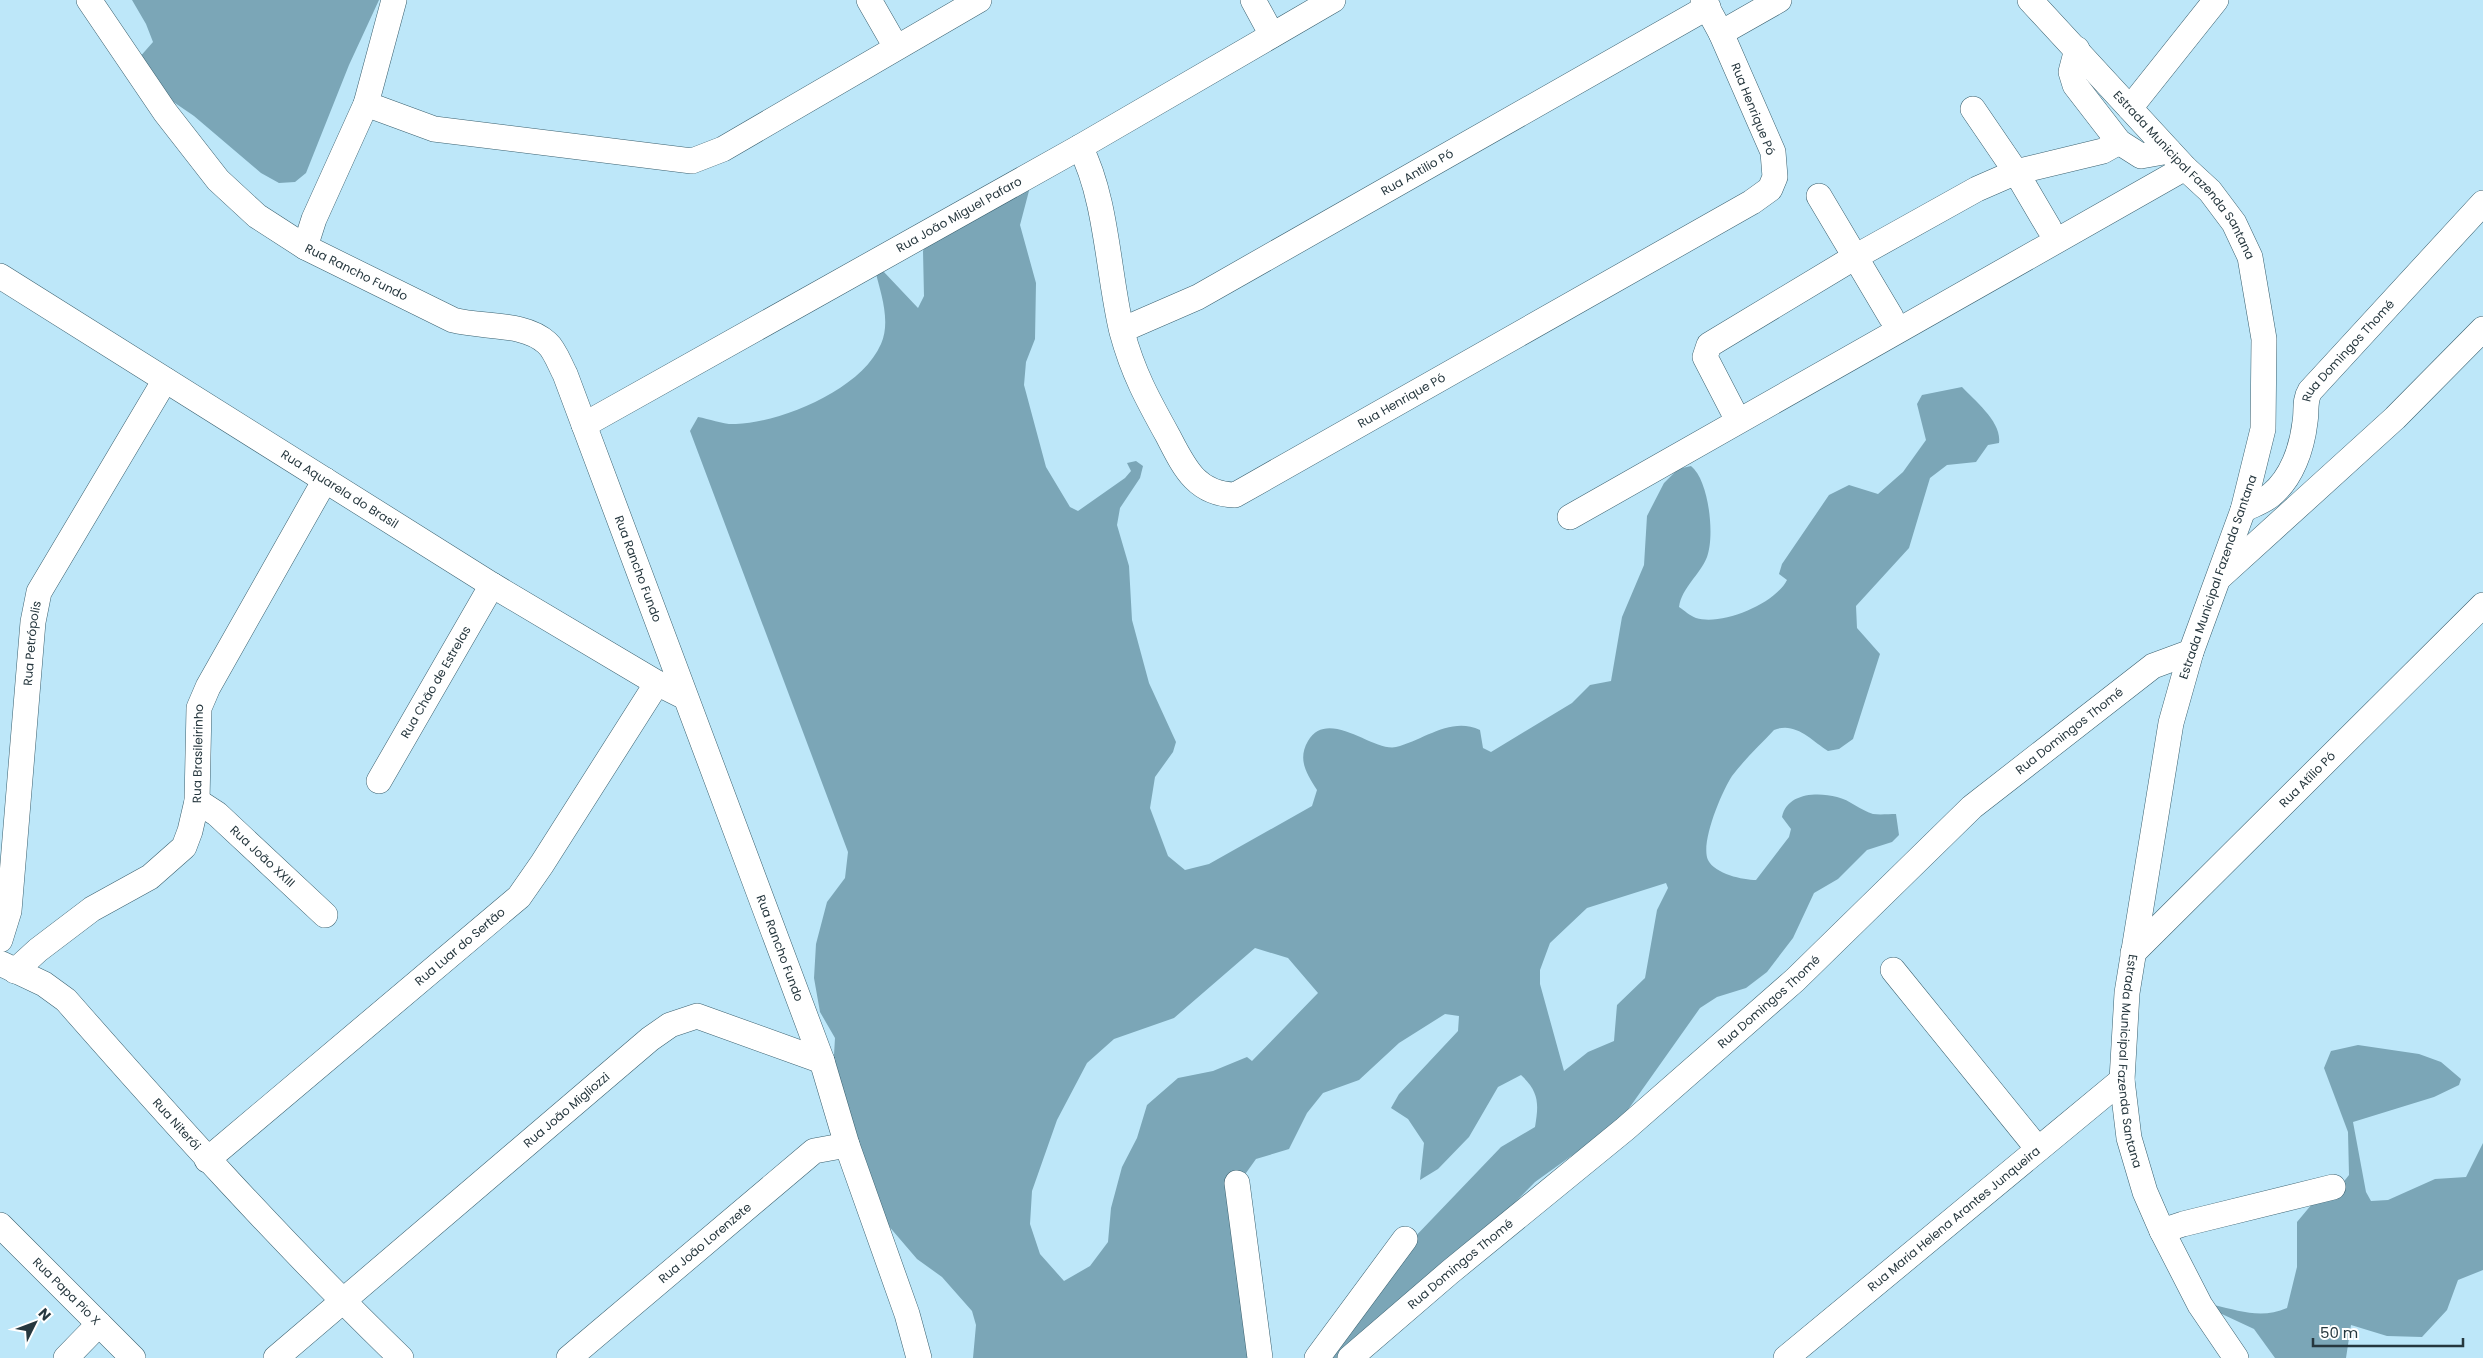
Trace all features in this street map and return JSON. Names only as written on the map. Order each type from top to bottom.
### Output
[{"type":"street","name":"Rua Rancho Fundo","points":[[89,0],[165,112],[218,180],[257,216],[304,247],[454,320],[474,325],[520,328],[548,344],[565,374],[822,1061],[847,1145],[907,1314],[919,1358]]},
{"type":"street","points":[[304,247],[314,219],[366,104],[394,0]]},
{"type":"street","points":[[869,0],[896,47]]},
{"type":"street","points":[[366,104],[434,129],[692,161],[723,148],[980,0]]},
{"type":"street","points":[[1253,0],[1272,35]]},
{"type":"street","name":"Rua João Miguel Pafaro","points":[[584,424],[1080,147],[1332,0]]},
{"type":"street","points":[[1706,4],[1721,34],[1779,0]]},
{"type":"street","name":"Estrada Municipal Fazenda Santana","points":[[2030,0],[2177,160],[2210,191],[2234,223],[2250,257],[2264,338],[2265,395],[2263,429],[2243,510],[2191,652],[2171,723],[2127,993],[2122,1080],[2129,1138],[2146,1192],[2162,1231],[2200,1305],[2235,1358]]},
{"type":"street","points":[[2130,108],[2216,0]]},
{"type":"street","name":"Rua Antilio Pó","points":[[1122,330],[1198,297],[1706,4]]},
{"type":"street","name":"Rua Henrique Pó","points":[[1080,147],[1093,178],[1122,330],[1134,374],[1188,473],[1203,485],[1221,494],[1235,495],[1752,202],[1770,189],[1775,177],[1773,152],[1721,34]]},
{"type":"street","points":[[2077,49],[2071,72],[2075,85],[2120,142],[2141,156],[2177,160]]},
{"type":"street","points":[[1973,109],[2016,172],[2049,228]]},
{"type":"street","points":[[1733,411],[1705,357],[1709,345],[1855,257],[1977,189],[2016,172],[2103,151],[2120,142]]},
{"type":"street","points":[[1570,517],[2177,160]]},
{"type":"street","points":[[1819,196],[1891,317]]},
{"type":"street","name":"Rua Domingos Thomé","points":[[2243,510],[2270,496],[2281,485],[2290,471],[2300,448],[2306,420],[2306,398],[2310,391],[2483,203]]},
{"type":"street","name":"Rua Aquarela do Brasil","points":[[0,276],[492,585],[657,683],[684,696]]},
{"type":"street","points":[[2218,578],[2395,418],[2483,329]]},
{"type":"street","name":"Rua Petrópolis","points":[[0,940],[9,910],[33,622],[39,592],[165,380]]},
{"type":"street","name":"Rua Brasileirinho","points":[[8,967],[38,950],[92,909],[150,877],[184,847],[197,801],[199,708],[208,687],[325,480]]},
{"type":"street","name":"Rua Chão de Estrelas","points":[[379,781],[492,585]]},
{"type":"street","name":"Rua Atílio Pó","points":[[2133,953],[2483,604]]},
{"type":"street","name":"Rua Domingos Thomé","points":[[1350,1358],[1450,1272],[1625,1129],[1795,980],[1972,806],[2153,666],[2191,652]]},
{"type":"street","name":"Rua Luar do Sertão","points":[[207,1160],[519,897],[657,683]]},
{"type":"street","name":"Rua João XXIII","points":[[197,801],[218,814],[325,915]]},
{"type":"street","name":"Rua Niterói","points":[[8,967],[44,984],[66,1000],[207,1160],[341,1300]]},
{"type":"street","points":[[1893,970],[2038,1149]]},
{"type":"street","name":"Rua João Migliozzi","points":[[276,1358],[341,1300],[642,1046],[670,1025],[697,1016],[822,1061]]},
{"type":"street","name":"Rua Maria Helena Arantes Junqueira","points":[[1786,1358],[2122,1080]]},
{"type":"street","name":"Rua João Lorenzete","points":[[569,1358],[814,1151],[847,1145]]},
{"type":"street","points":[[1237,1183],[1260,1358]]},
{"type":"street","points":[[2162,1231],[2333,1187]]},
{"type":"street","name":"Rua Papa Pio X","points":[[0,1225],[133,1358]]},
{"type":"street","points":[[1317,1358],[1405,1239]]},
{"type":"street","points":[[341,1300],[401,1358]]},
{"type":"street","points":[[66,1358],[99,1324]]},
{"type":"shaded area","points":[[132,0],[379,0],[349,65],[306,173],[295,182],[279,183],[261,173],[194,116],[153,88],[138,59],[153,42],[146,24]]},
{"type":"shaded area","points":[[1030,187],[1020,225],[1036,283],[1035,339],[1026,362],[1024,385],[1046,467],[1070,507],[1078,511],[1125,478],[1131,471],[1127,463],[1136,461],[1143,466],[1140,478],[1120,508],[1117,525],[1129,566],[1132,620],[1149,683],[1176,742],[1173,752],[1155,777],[1150,808],[1168,856],[1185,870],[1209,864],[1312,806],[1317,790],[1305,767],[1303,754],[1308,741],[1317,732],[1327,728],[1339,729],[1386,747],[1396,747],[1448,727],[1469,726],[1480,730],[1483,748],[1491,752],[1572,703],[1590,685],[1611,681],[1622,617],[1644,565],[1647,516],[1664,483],[1678,469],[1691,466],[1697,473],[1706,495],[1710,523],[1707,557],[1687,587],[1679,607],[1696,618],[1707,620],[1720,619],[1760,605],[1781,589],[1787,580],[1779,574],[1782,564],[1829,495],[1849,485],[1878,494],[1903,472],[1926,440],[1917,404],[1922,395],[1962,387],[1986,412],[1999,435],[1999,443],[1988,445],[1976,462],[1947,465],[1930,478],[1909,548],[1856,606],[1857,628],[1880,654],[1853,739],[1839,749],[1828,751],[1796,730],[1782,728],[1774,730],[1742,764],[1728,783],[1713,817],[1706,852],[1708,860],[1717,869],[1744,879],[1756,880],[1789,837],[1791,829],[1782,817],[1785,809],[1796,799],[1812,795],[1829,795],[1842,798],[1873,814],[1896,814],[1899,835],[1892,842],[1867,850],[1838,879],[1814,893],[1793,938],[1767,972],[1746,988],[1717,997],[1700,1008],[1620,1121],[1535,1182],[1466,1252],[1342,1358],[1323,1358],[1410,1242],[1501,1147],[1535,1127],[1536,1098],[1531,1087],[1521,1075],[1498,1087],[1469,1137],[1438,1169],[1420,1180],[1424,1143],[1408,1119],[1391,1108],[1399,1094],[1458,1031],[1459,1016],[1445,1014],[1399,1043],[1359,1080],[1323,1093],[1307,1113],[1289,1149],[1256,1159],[1236,1187],[1249,1358],[973,1358],[976,1325],[972,1311],[942,1277],[917,1259],[863,1196],[832,1144],[826,1109],[833,1072],[835,1038],[820,1012],[814,978],[816,944],[827,902],[845,878],[848,852],[690,431],[698,417],[731,424],[755,422],[797,410],[838,389],[856,376],[871,361],[884,335],[884,307],[875,270],[883,271],[918,308],[924,296],[923,251],[930,236],[949,220],[979,218],[1001,193]],"holes":[[[1666,883],[1668,888],[1657,910],[1645,978],[1617,1005],[1614,1041],[1588,1052],[1564,1071],[1540,984],[1540,970],[1550,943],[1587,908]],[[1255,948],[1288,958],[1318,993],[1252,1061],[1247,1057],[1213,1071],[1178,1078],[1147,1105],[1137,1138],[1122,1167],[1111,1208],[1108,1242],[1090,1266],[1064,1281],[1040,1254],[1030,1224],[1032,1191],[1057,1120],[1087,1063],[1114,1039],[1174,1018]]]},
{"type":"shaded area","points":[[2358,1045],[2419,1054],[2441,1062],[2461,1079],[2459,1085],[2434,1097],[2353,1122],[2366,1192],[2371,1201],[2388,1200],[2435,1179],[2466,1177],[2483,1143],[2483,1270],[2458,1280],[2447,1310],[2422,1337],[2387,1336],[2351,1325],[2346,1358],[2275,1358],[2254,1329],[2209,1308],[2214,1305],[2251,1313],[2269,1313],[2287,1308],[2297,1267],[2297,1222],[2317,1198],[2337,1190],[2349,1175],[2348,1132],[2324,1068],[2331,1051]]}]
